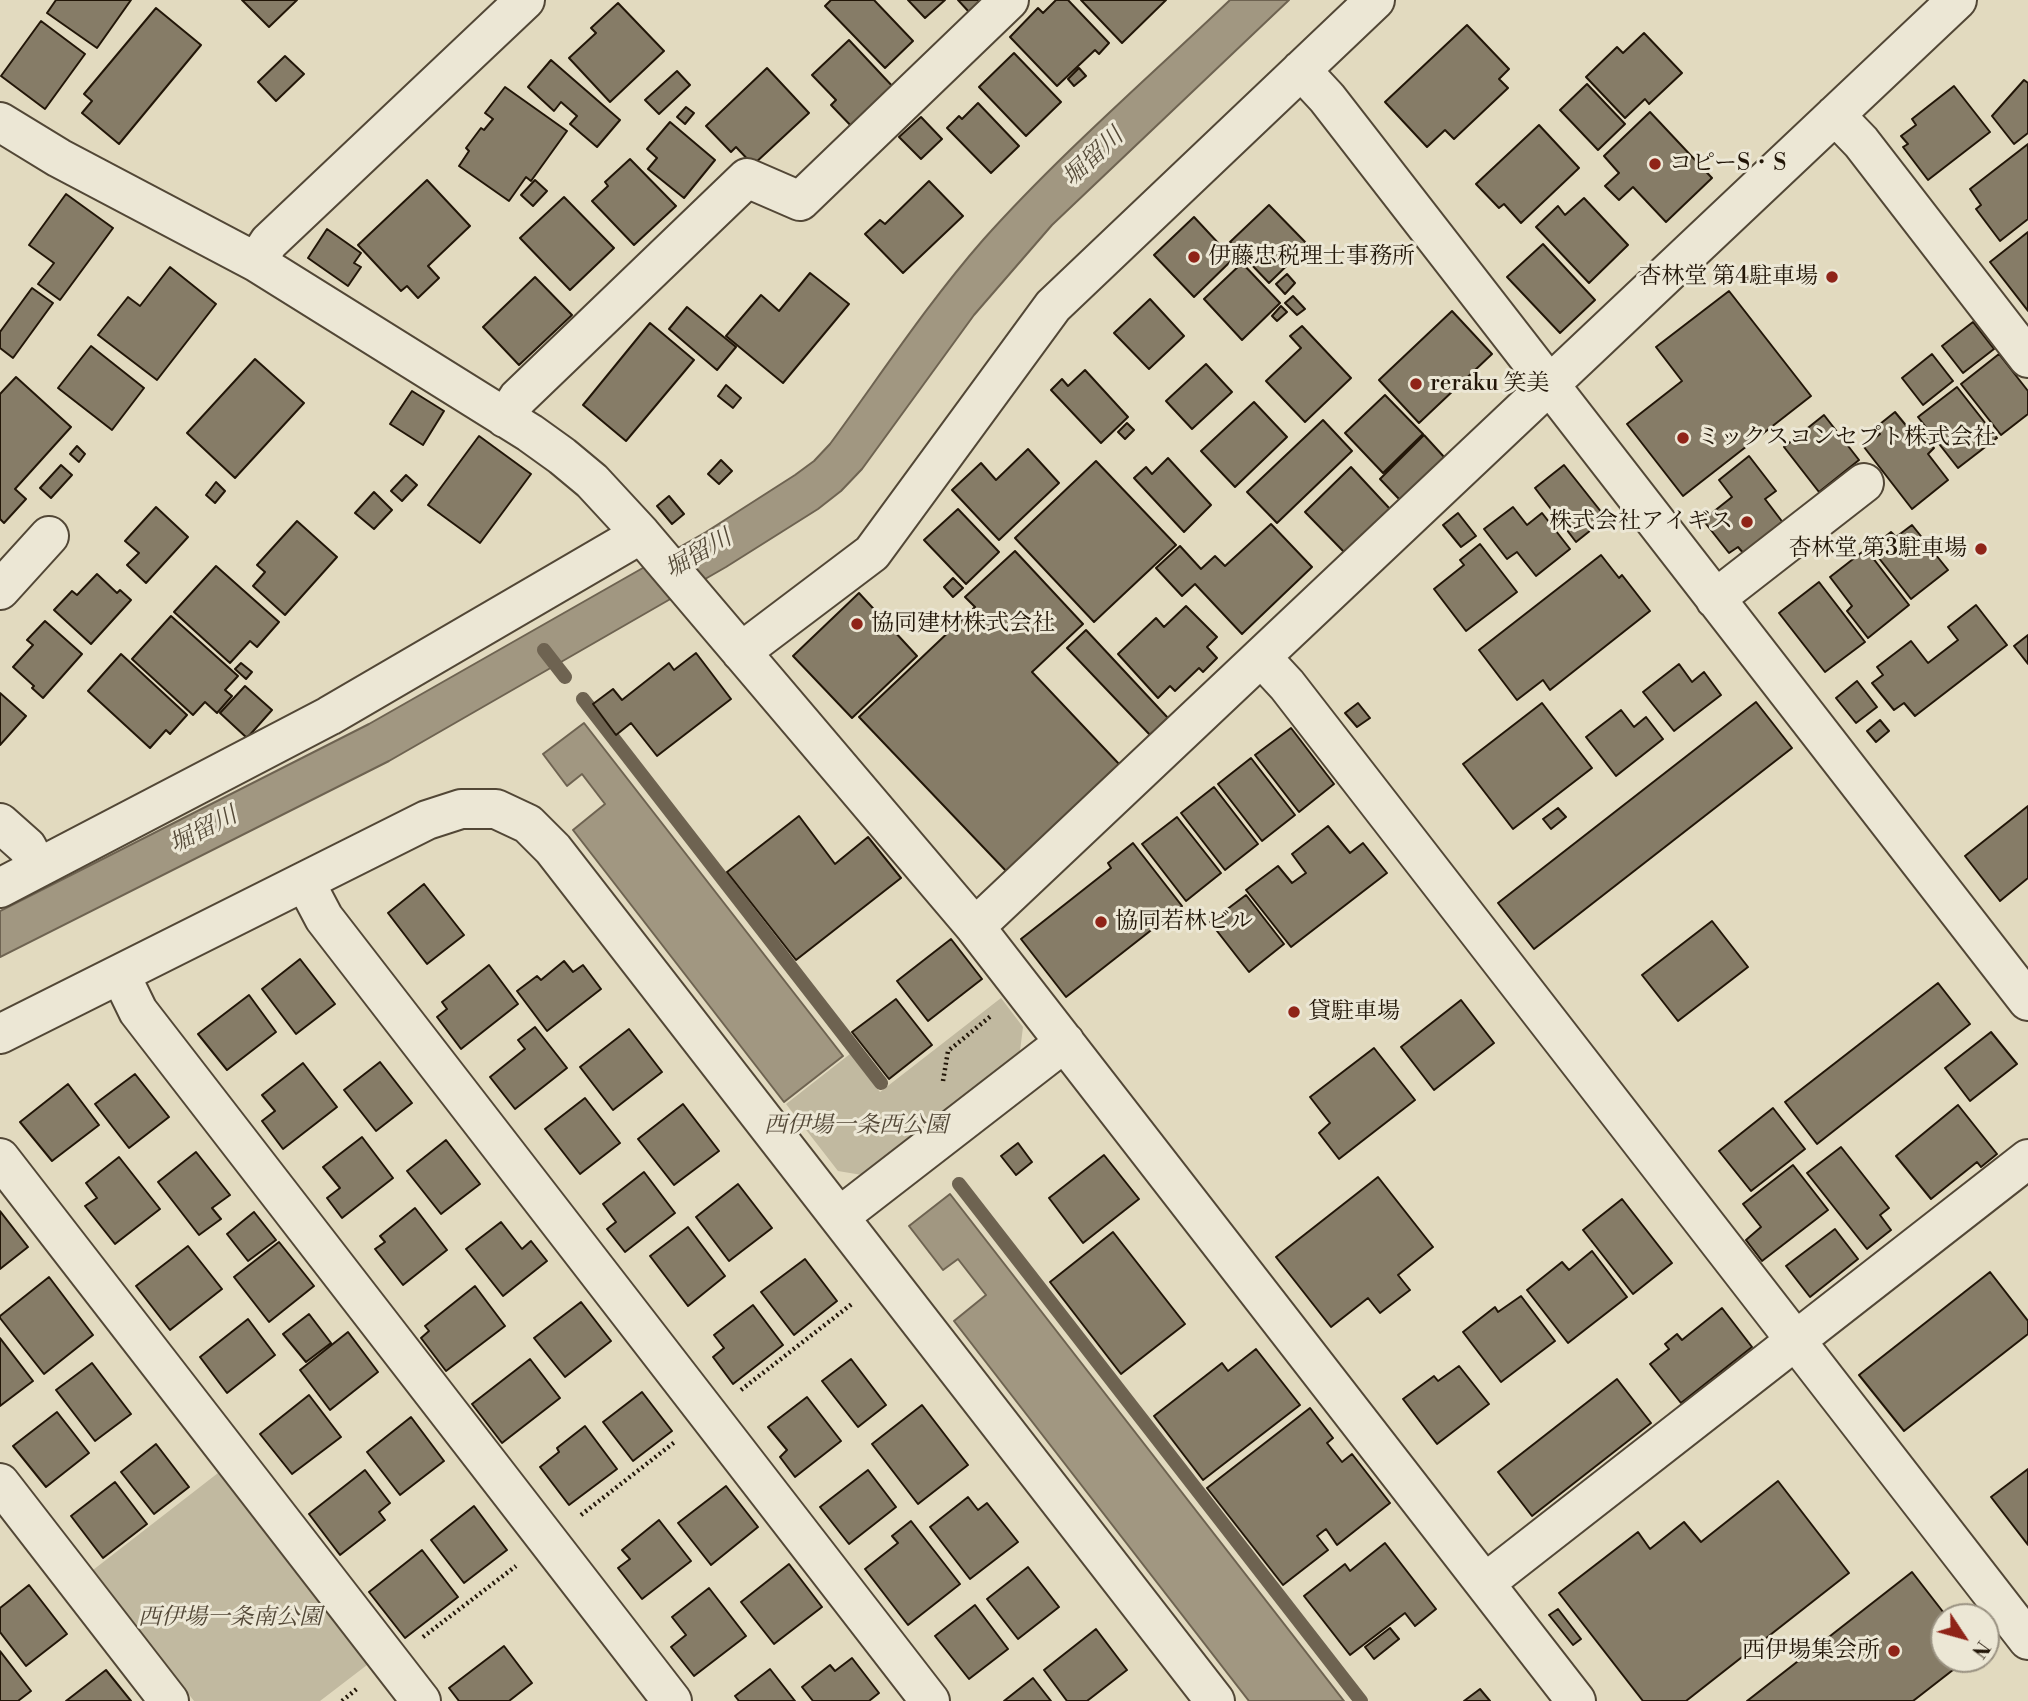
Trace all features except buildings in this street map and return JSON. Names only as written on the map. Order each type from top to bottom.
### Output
[{"type":"street","points":[[257,262],[269,242],[525,0]]},
{"type":"street","points":[[505,418],[518,398],[747,178],[800,201],[1009,0]]},
{"type":"street","points":[[741,652],[872,553],[1053,306],[1375,0]]},
{"type":"street","points":[[975,927],[1957,0]]},
{"type":"street","points":[[1301,71],[1327,98],[2028,1001]]},
{"type":"street","points":[[1835,115],[1861,142],[2028,358]]},
{"type":"street","points":[[0,122],[59,158],[257,262],[505,418],[562,456],[592,481],[645,539],[975,927],[1576,1701]]},
{"type":"street","points":[[1715,598],[1864,483]]},
{"type":"street","points":[[0,590],[49,536]]},
{"type":"street","points":[[0,888],[328,716],[645,539]]},
{"type":"street","points":[[1262,658],[1287,685],[2028,1640]]},
{"type":"street","points":[[0,1034],[427,820],[461,809],[496,809],[528,824],[553,849],[1215,1701]]},
{"type":"street","points":[[0,823],[27,847],[38,868]]},
{"type":"street","points":[[305,882],[324,918],[930,1701]]},
{"type":"street","points":[[120,974],[138,1011],[672,1701]]},
{"type":"street","points":[[839,1217],[1065,1042]]},
{"type":"street","points":[[0,1158],[421,1701]]},
{"type":"street","points":[[1485,1583],[2028,1159]]},
{"type":"street","points":[[0,1483],[169,1701]]},
{"type":"path","points":[[942,1090],[948,1051],[1025,990]]},
{"type":"path","points":[[342,1701],[862,1296]]},
{"type":"green space","name":"西伊場一条西公園","points":[[1001,998],[1023,1027],[1020,1051],[862,1175],[838,1171],[786,1104],[850,1054],[880,1092]]},
{"type":"green space","name":"西伊場一条南公園","points":[[218,1473],[367,1665],[320,1701],[194,1701],[93,1570]]},
{"type":"water","name":"堀留川","points":[[1230,0],[1289,0],[1052,225],[974,315],[862,469],[841,491],[818,509],[726,567],[389,761],[0,957],[0,911],[369,724],[706,532],[814,461],[830,444],[923,315],[983,240],[1073,148]]},
{"type":"water","points":[[584,723],[843,1056],[784,1102],[573,830],[605,804],[582,774],[567,786],[543,754]]},
{"type":"water","points":[[950,1194],[1344,1701],[1249,1701],[954,1321],[986,1295],[958,1259],[943,1270],[909,1226]]},
{"type":"waterway","points":[[544,650],[565,677]]},
{"type":"waterway","points":[[583,699],[881,1083]]},
{"type":"waterway","points":[[959,1184],[1361,1701]]},
{"type":"place","name":"コピーS・S","points":[[1655,164]]},
{"type":"place","name":"伊藤忠税理士事務所","points":[[1194,257]]},
{"type":"place","name":"杏林堂 第4駐車場","points":[[1832,277]]},
{"type":"place","name":"reraku 笑美","points":[[1416,384]]},
{"type":"place","name":"ミックスコンセプト株式会社","points":[[1683,438]]},
{"type":"place","name":"株式会社アイギス","points":[[1747,522]]},
{"type":"place","name":"杏林堂 第3駐車場","points":[[1981,549]]},
{"type":"place","name":"協同建材株式会社","points":[[857,624]]},
{"type":"place","name":"協同若林ビル","points":[[1101,922]]},
{"type":"place","name":"貸駐車場","points":[[1294,1012]]},
{"type":"place","name":"西伊場集会所","points":[[1894,1651]]}]
